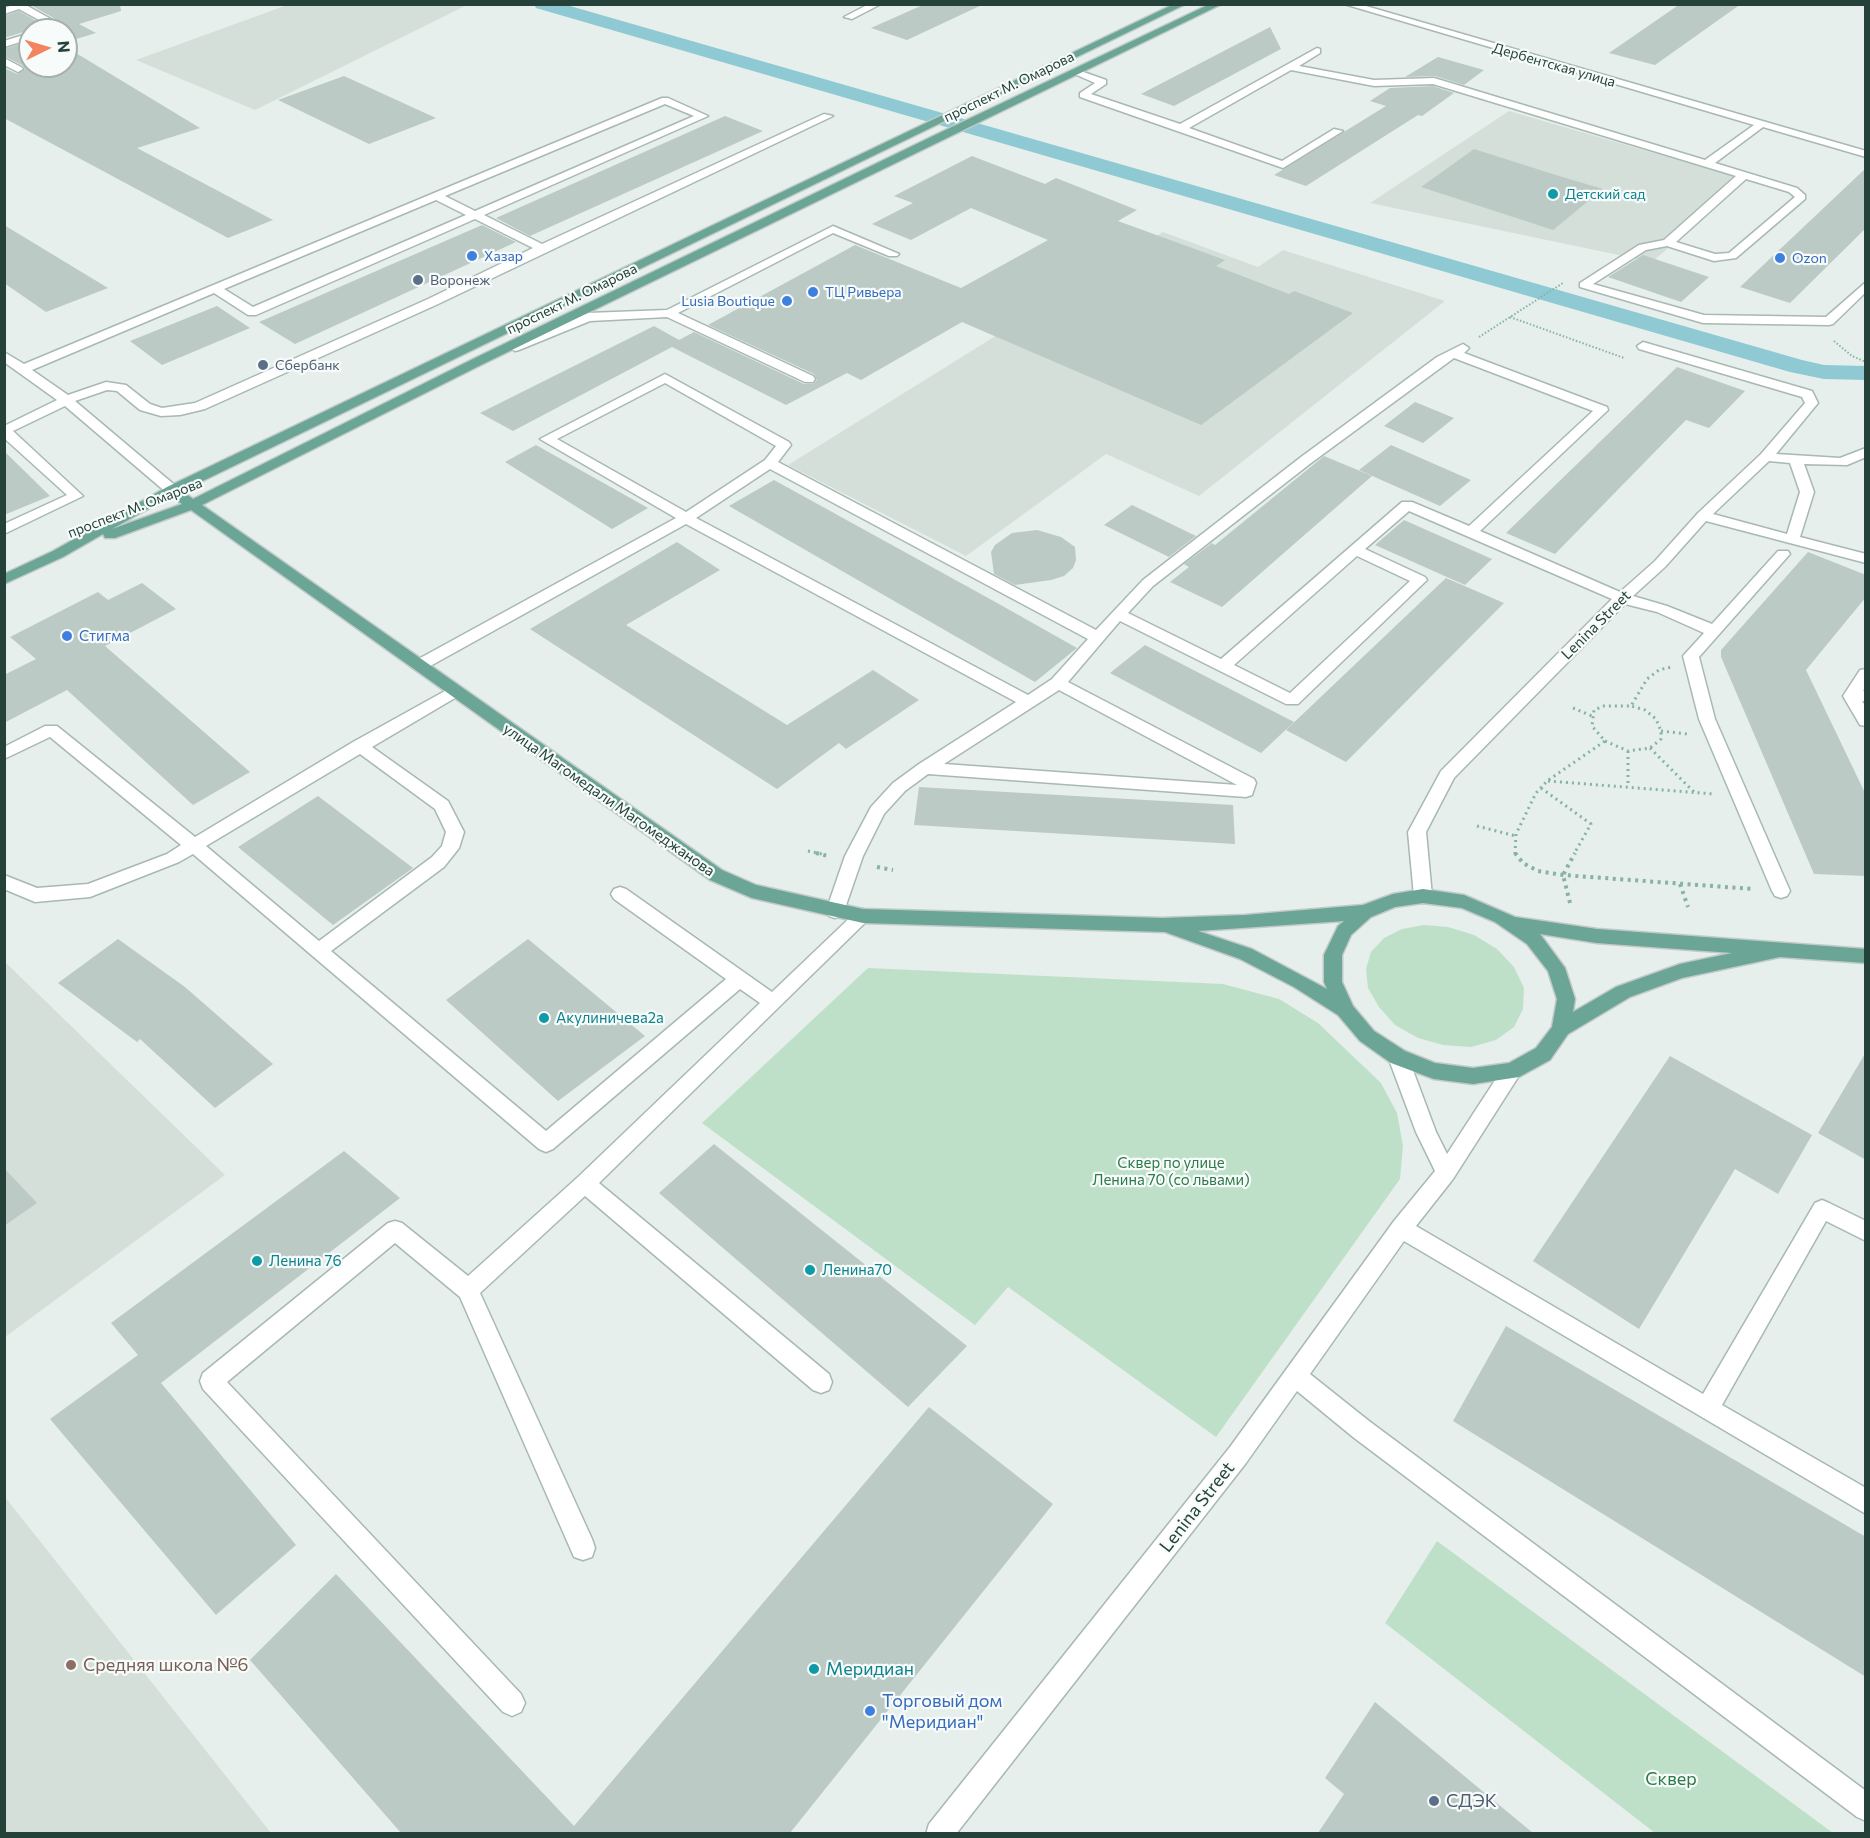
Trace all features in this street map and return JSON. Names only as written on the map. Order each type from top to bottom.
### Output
[{"type":"main road","name":"проспект М. Омарова","points":[[58,554],[172,490],[1182,4]]},
{"type":"main road","name":"проспект М. Омарова","points":[[58,554],[191,505],[477,362],[1218,4]]},
{"type":"main road","name":"улица Магомедали Магомеджанова","points":[[172,490],[716,875],[752,891],[836,912],[863,916],[1163,925],[1245,922],[1365,912]]},
{"type":"main road","points":[[4,580],[58,554]]},
{"type":"main road","points":[[1562,1029],[1566,999],[1556,968],[1533,939],[1501,916],[1464,902],[1423,896],[1392,901],[1365,912],[1344,931],[1333,954],[1333,982],[1345,1010],[1367,1036],[1398,1057],[1434,1071],[1473,1076],[1512,1071],[1543,1054],[1562,1029],[1632,988],[1680,972],[1776,951]]},
{"type":"main road","points":[[1510,923],[1597,936],[1866,956]]},
{"type":"main road","name":"улица Магомедали Магомеджанова","points":[[1163,925],[1246,954],[1301,982],[1345,1010]]},
{"type":"street","points":[[849,17],[878,4]]},
{"type":"street","name":"Дербентская улица","points":[[1348,4],[1866,154]]},
{"type":"street","points":[[4,11],[20,6],[43,18]]},
{"type":"street","points":[[1180,128],[1317,51]]},
{"type":"street","points":[[4,61],[18,69]]},
{"type":"street","points":[[1290,67],[1374,82],[1434,81],[1793,190],[1801,197],[1732,256],[1714,258],[1668,243],[1643,247],[1584,285],[1703,319],[1829,321],[1866,285]]},
{"type":"street","points":[[1075,72],[1103,82],[1083,95],[1283,165],[1338,131]]},
{"type":"street","points":[[24,369],[665,100],[703,116],[252,312],[215,289]]},
{"type":"street","points":[[4,530],[75,496],[5,431],[66,400],[106,386],[114,386],[121,388],[145,407],[161,412],[180,411],[200,406],[432,302],[542,248],[828,116]]},
{"type":"street","points":[[1707,164],[1760,125]]},
{"type":"street","points":[[1668,243],[1744,175]]},
{"type":"street","points":[[436,196],[542,248]]},
{"type":"street","points":[[477,362],[588,317],[669,313],[833,229],[893,254]]},
{"type":"street","points":[[669,313],[809,379]]},
{"type":"street","name":"Lenina Street","points":[[1423,896],[1417,832],[1447,775],[1622,598],[1660,564],[1703,516],[1766,457],[1812,403],[1807,394],[1643,346]]},
{"type":"street","points":[[836,912],[854,856],[877,811],[899,787],[924,768],[1030,703],[1058,683],[1148,583],[1306,460],[1459,350],[1602,410],[1471,532]]},
{"type":"street","points":[[4,357],[66,400],[172,490]]},
{"type":"street","points":[[418,666],[686,518],[770,464],[784,445],[665,378],[547,439],[686,518],[1030,703]]},
{"type":"street","points":[[1842,462],[1866,452]]},
{"type":"street","points":[[1766,457],[1842,462],[1866,467]]},
{"type":"street","points":[[1792,539],[1808,492],[1796,459]]},
{"type":"street","points":[[770,464],[1099,638]]},
{"type":"street","points":[[1223,666],[1407,505],[1622,598],[1662,609],[1714,631]]},
{"type":"street","points":[[1703,516],[1866,559]]},
{"type":"street","points":[[1118,614],[1292,700],[1420,580],[1355,550]]},
{"type":"street","points":[[1780,891],[1707,719],[1691,656],[1783,554]]},
{"type":"street","points":[[1866,674],[1858,696],[1866,721]]},
{"type":"street","points":[[924,768],[1246,790],[1248,783],[1058,683]]},
{"type":"street","points":[[4,881],[35,896],[90,890],[174,858],[454,691]]},
{"type":"street","points":[[4,754],[51,730],[194,846],[546,1143],[739,979]]},
{"type":"street","points":[[318,951],[438,862],[450,848],[455,832],[442,805],[359,746]]},
{"type":"street","points":[[620,894],[772,1002]]},
{"type":"street","points":[[468,1290],[585,1182],[863,916]]},
{"type":"street","points":[[1398,1057],[1426,1132],[1446,1173]]},
{"type":"street","name":"Lenina Street","points":[[939,1833],[1238,1455],[1401,1228],[1446,1173],[1512,1071]]},
{"type":"street","points":[[585,1182],[821,1383]]},
{"type":"street","points":[[1707,1409],[1822,1209],[1866,1232]]},
{"type":"street","points":[[1401,1228],[1866,1502]]},
{"type":"street","points":[[512,1702],[211,1381],[395,1230],[468,1290],[583,1548]]},
{"type":"street","points":[[1294,1375],[1361,1429],[1866,1808]]},
{"type":"path","points":[[1459,350],[1540,299],[1556,286]]},
{"type":"path","points":[[1510,317],[1629,360],[1643,346]]},
{"type":"path","points":[[1829,321],[1826,330],[1837,344],[1866,363]]},
{"type":"path","points":[[1631,706],[1647,679],[1659,670],[1692,660]]},
{"type":"path","points":[[1604,706],[1631,706],[1645,710],[1656,719],[1661,739],[1650,748],[1628,751],[1605,741],[1592,726],[1592,716],[1594,710],[1604,706]]},
{"type":"path","points":[[1573,708],[1592,716]]},
{"type":"path","points":[[1605,741],[1547,781],[1541,788],[1529,806],[1516,836],[1515,854],[1522,863],[1538,871],[1563,875],[1780,891]]},
{"type":"path","points":[[1650,748],[1694,792]]},
{"type":"path","points":[[1628,751],[1628,787]]},
{"type":"path","points":[[1547,781],[1740,796]]},
{"type":"path","points":[[1541,788],[1591,824],[1563,875],[1570,903]]},
{"type":"path","points":[[1477,826],[1516,836]]},
{"type":"path","points":[[1680,884],[1688,907]]},
{"type":"shaded area","points":[[290,4],[467,5],[255,110],[136,60]]},
{"type":"shaded area","points":[[1509,111],[1747,180],[1652,262],[1370,203]]},
{"type":"shaded area","points":[[1163,232],[1258,267],[1283,250],[1445,301],[1199,496],[1106,454],[966,556],[788,465]]},
{"type":"shaded area","points":[[4,961],[225,1175],[5,1337],[4,1337]]},
{"type":"shaded area","name":"Средняя школа №6","points":[[5,1497],[271,1833],[5,1833]]},
{"type":"green space","points":[[1424,925],[1448,927],[1474,935],[1497,949],[1514,967],[1524,988],[1523,1009],[1514,1027],[1496,1040],[1471,1047],[1443,1045],[1418,1038],[1395,1025],[1379,1007],[1368,988],[1366,969],[1371,952],[1384,938],[1402,929]]},
{"type":"green space","name":"Сквер по улице Ленина 70 (со львами)","points":[[868,968],[1223,984],[1279,999],[1318,1023],[1381,1083],[1397,1113],[1403,1146],[1400,1179],[1216,1437],[1008,1287],[975,1325],[702,1123]]},
{"type":"green space","name":"Сквер","points":[[1437,1541],[1833,1833],[1655,1833],[1385,1623]]},
{"type":"building","points":[[29,4],[120,4],[121,11],[79,24],[96,33],[78,38],[78,18],[54,18]]},
{"type":"building","points":[[925,4],[984,4],[907,40],[871,28]]},
{"type":"building","points":[[1680,4],[1741,4],[1655,65],[1609,53]]},
{"type":"building","points":[[19,11],[31,18],[18,18],[18,34],[4,38],[4,16]]},
{"type":"building","points":[[1270,27],[1281,49],[1174,106],[1141,94]]},
{"type":"building","points":[[18,45],[18,63],[4,56],[4,49]]},
{"type":"building","points":[[78,54],[200,128],[137,148],[273,220],[228,238],[4,118],[4,68],[17,74],[18,78],[78,78]]},
{"type":"building","points":[[1438,57],[1484,70],[1464,85],[1435,76],[1405,77]]},
{"type":"building","points":[[344,76],[436,118],[369,144],[278,100]]},
{"type":"building","points":[[1433,86],[1454,93],[1422,116],[1418,115],[1306,186],[1274,175],[1386,106],[1370,101],[1390,88]]},
{"type":"building","points":[[725,116],[763,131],[530,236],[496,218]]},
{"type":"building","name":"Детский сад","points":[[1474,149],[1603,189],[1553,230],[1421,187]]},
{"type":"building","points":[[972,156],[1045,184],[1056,178],[1137,210],[1118,221],[1225,260],[1216,266],[1289,294],[1294,291],[1353,313],[1201,425],[962,322],[861,380],[847,373],[786,405],[672,347],[513,431],[480,413],[654,326],[679,340],[694,332],[804,384],[813,384],[817,380],[814,374],[708,325],[855,245],[961,288],[1048,240],[971,208],[911,240],[872,224],[913,203],[894,196]]},
{"type":"building","points":[[1866,168],[1866,228],[1790,303],[1740,287]]},
{"type":"building","points":[[4,225],[108,288],[46,312],[4,283]]},
{"type":"building","points":[[482,225],[516,242],[295,344],[259,322]]},
{"type":"building","points":[[1643,255],[1709,277],[1681,302],[1608,277]]},
{"type":"building","points":[[217,306],[250,328],[162,365],[130,341]]},
{"type":"building","points":[[1677,367],[1745,391],[1709,428],[1686,420],[1555,554],[1506,533]]},
{"type":"building","points":[[1415,402],[1454,418],[1423,443],[1384,426]]},
{"type":"building","points":[[536,445],[648,508],[612,529],[505,462]]},
{"type":"building","points":[[1391,445],[1471,480],[1440,506],[1359,470]]},
{"type":"building","points":[[4,451],[50,496],[4,515]]},
{"type":"building","points":[[1324,456],[1372,476],[1222,607],[1170,582],[1189,567],[1184,564],[1212,543],[1215,545]]},
{"type":"building","points":[[774,480],[1077,648],[1035,682],[729,506]]},
{"type":"building","points":[[1132,505],[1196,536],[1169,557],[1104,525]]},
{"type":"building","points":[[1404,520],[1492,559],[1465,585],[1375,545]]},
{"type":"building","points":[[1037,530],[1061,537],[1075,547],[1076,560],[1073,568],[1064,576],[1051,580],[1015,585],[994,574],[991,552],[995,545],[1012,533]]},
{"type":"building","points":[[677,542],[720,570],[626,625],[787,725],[873,670],[919,700],[846,749],[839,743],[777,789],[530,629]]},
{"type":"building","points":[[1808,552],[1866,575],[1866,597],[1806,670],[1866,795],[1866,876],[1814,874],[1721,657],[1721,650]]},
{"type":"building","points":[[1446,578],[1504,603],[1346,762],[1286,730]]},
{"type":"building","points":[[142,583],[176,609],[105,646],[250,772],[193,805],[67,690],[4,723],[4,675],[36,659],[10,637],[98,592],[108,600]]},
{"type":"building","points":[[1145,645],[1294,722],[1261,753],[1110,673]]},
{"type":"building","points":[[919,787],[1233,805],[1235,844],[914,825]]},
{"type":"building","points":[[318,796],[413,868],[333,925],[238,847]]},
{"type":"building","points":[[118,939],[185,987],[273,1064],[215,1108],[140,1039],[137,1042],[58,983]]},
{"type":"building","name":"Акулиничева2а","points":[[528,939],[645,1036],[558,1101],[446,1000]]},
{"type":"building","points":[[1866,1052],[1866,1160],[1818,1133]]},
{"type":"building","points":[[1670,1056],[1812,1135],[1778,1194],[1735,1169],[1639,1329],[1533,1261]]},
{"type":"building","name":"Ленина70","points":[[714,1144],[967,1346],[908,1407],[659,1193]]},
{"type":"building","points":[[344,1151],[400,1198],[161,1383],[296,1545],[216,1615],[50,1419],[138,1355],[111,1323]]},
{"type":"building","points":[[4,1168],[37,1203],[4,1226]]},
{"type":"building","points":[[1506,1326],[1866,1537],[1866,1677],[1453,1421]]},
{"type":"building","name":"Меридиан","points":[[929,1407],[1053,1504],[790,1833],[401,1833],[250,1660],[336,1574],[574,1826]]},
{"type":"building","points":[[1375,1702],[1533,1833],[1318,1833],[1344,1794],[1325,1778]]},
{"type":"waterway","points":[[542,4],[1798,367],[1824,372],[1866,373]]},
{"type":"place","name":"Детский сад","points":[[1553,194]]},
{"type":"place","name":"Хазар","points":[[472,256]]},
{"type":"place","name":"Ozon","points":[[1780,258]]},
{"type":"place","name":"Воронеж","points":[[418,280]]},
{"type":"place","name":"ТЦ Ривьера","points":[[813,292]]},
{"type":"place","name":"Lusia Boutique","points":[[787,301]]},
{"type":"place","name":"Сбербанк","points":[[263,365]]},
{"type":"place","name":"Стигма","points":[[67,636]]},
{"type":"place","name":"Акулиничева2а","points":[[544,1018]]},
{"type":"place","name":"Ленина 76","points":[[257,1261]]},
{"type":"place","name":"Ленина70","points":[[810,1270]]},
{"type":"place","name":"Средняя школа №6","points":[[71,1665]]},
{"type":"place","name":"Меридиан","points":[[814,1669]]},
{"type":"place","name":"Торговый дом \"Меридиан\"","points":[[870,1711]]},
{"type":"place","name":"СДЭК","points":[[1434,1801]]}]
